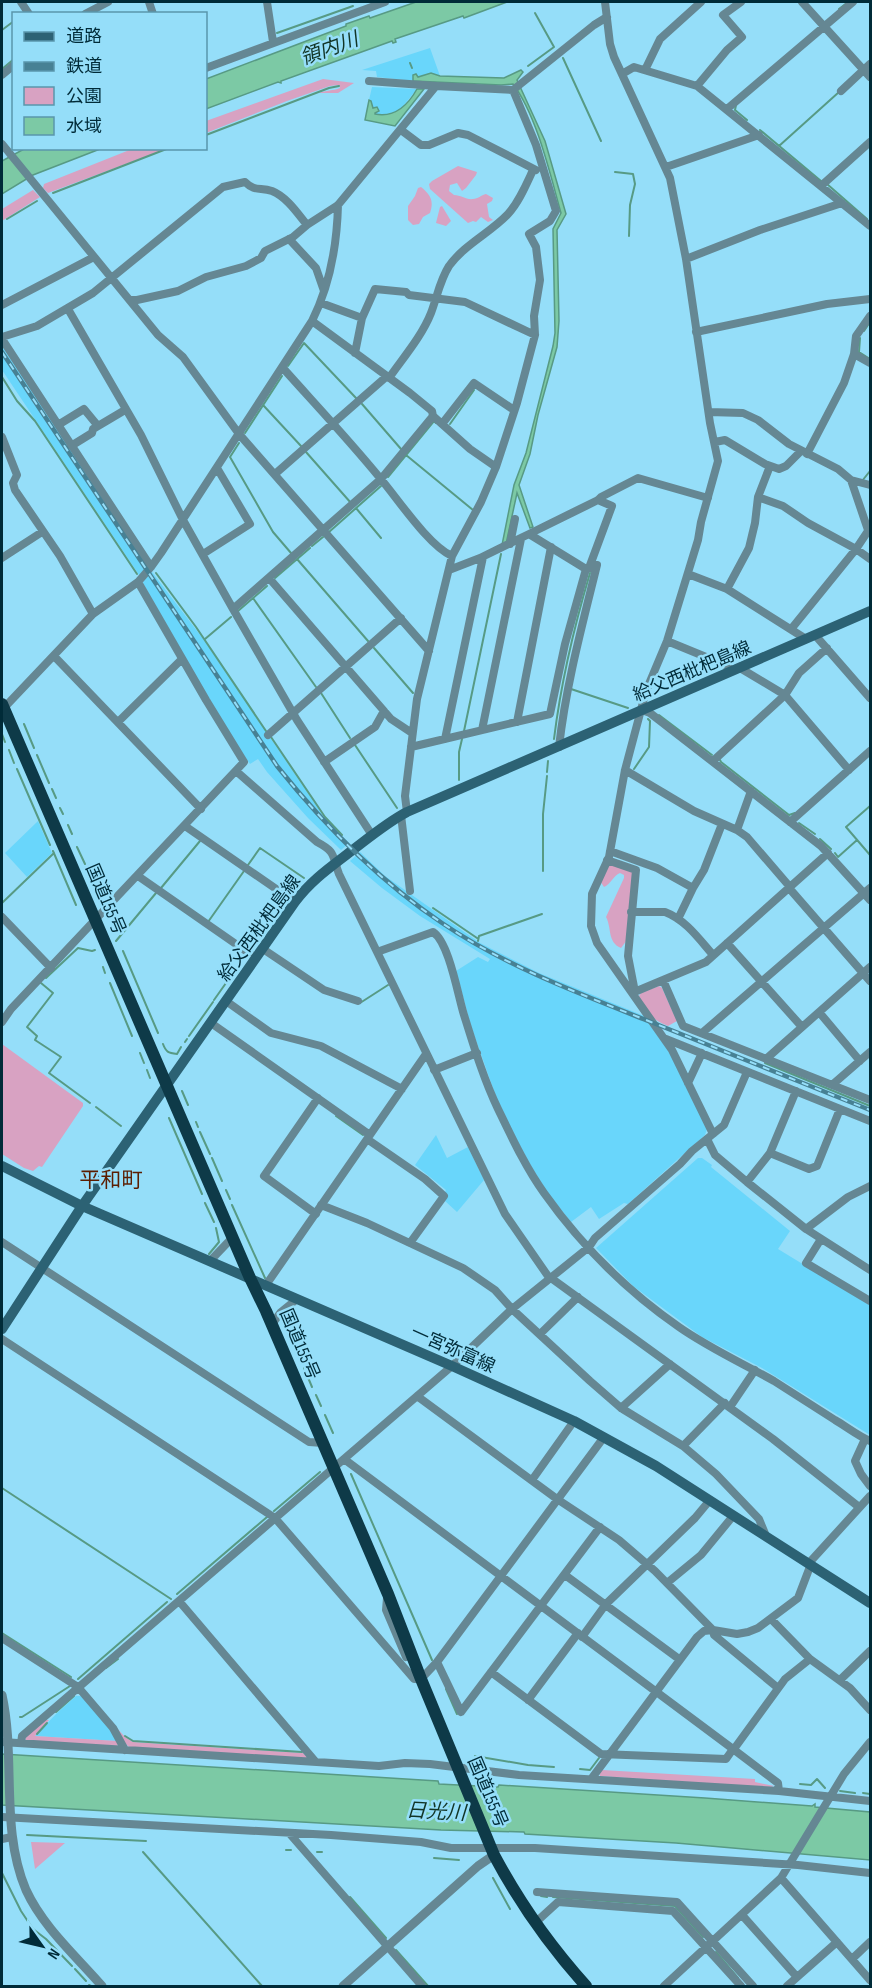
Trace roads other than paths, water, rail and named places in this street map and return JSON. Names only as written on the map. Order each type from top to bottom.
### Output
[{"type":"highway","name":"国道155号","points":[[2,707],[334,1468],[388,1594],[418,1679],[492,1848],[508,1880],[535,1923],[586,1986]]},
{"type":"main road","name":"給父西枇杷島線","points":[[2,1329],[82,1206],[295,902],[306,887],[335,863],[404,814],[870,611]]},
{"type":"main road","name":"一宮弥富線","points":[[2,1166],[82,1206],[574,1421],[656,1466],[868,1598]]},
{"type":"street","points":[[90,12],[108,2]]},
{"type":"street","points":[[267,2],[273,42]]},
{"type":"street","points":[[207,68],[385,2]]},
{"type":"street","points":[[605,2],[610,44],[670,178],[686,260],[718,461],[688,574],[667,641],[646,691],[625,770],[610,851],[591,894],[591,926],[597,943],[665,1039],[870,1122]]},
{"type":"street","points":[[645,70],[660,39],[701,2]]},
{"type":"street","points":[[698,86],[727,50],[742,37],[723,15],[741,2]]},
{"type":"street","points":[[802,2],[867,67],[870,76]]},
{"type":"street","points":[[727,108],[853,2]]},
{"type":"street","points":[[369,81],[436,86],[516,87],[607,17]]},
{"type":"street","points":[[622,74],[634,67],[698,86],[869,223]]},
{"type":"street","points":[[841,91],[867,67]]},
{"type":"street","points":[[130,300],[178,291],[222,272],[246,266],[261,258],[265,251],[289,239],[338,204],[436,86]]},
{"type":"street","points":[[410,891],[404,814],[417,699],[452,556],[481,502],[496,467],[535,335],[534,316],[540,280],[536,247],[529,234],[550,221],[556,211],[516,87]]},
{"type":"street","points":[[401,130],[421,145],[429,145],[458,133],[468,135],[533,170],[543,170]]},
{"type":"street","points":[[666,167],[759,135]]},
{"type":"street","points":[[821,186],[870,142]]},
{"type":"street","points":[[2,146],[158,335],[183,357],[239,434],[429,651]]},
{"type":"street","points":[[275,474],[332,423],[388,378],[423,328],[451,264],[466,248],[507,214],[533,170]]},
{"type":"street","points":[[151,567],[2,338],[36,326],[93,293],[223,187],[245,182],[251,188],[272,191],[288,202],[308,225]]},
{"type":"street","points":[[686,260],[760,230],[842,202]]},
{"type":"street","points":[[2,707],[93,614],[138,582],[151,567],[312,321],[321,303],[336,247],[338,204]]},
{"type":"street","points":[[289,239],[316,268],[324,292]]},
{"type":"street","points":[[2,305],[94,257]]},
{"type":"street","points":[[355,353],[362,318],[375,289],[465,302],[535,335]]},
{"type":"street","points":[[696,332],[827,304],[870,299]]},
{"type":"street","points":[[321,303],[362,318]]},
{"type":"street","points":[[68,309],[141,435],[183,519],[233,609],[293,712],[372,835]]},
{"type":"street","points":[[715,442],[725,440],[779,469],[804,452],[844,383],[854,354],[856,336],[870,316]]},
{"type":"street","points":[[312,321],[432,411],[433,416],[470,449],[496,467]]},
{"type":"street","points":[[854,354],[870,363]]},
{"type":"street","points":[[282,367],[430,538],[445,553],[452,556]]},
{"type":"street","points":[[442,424],[474,383],[514,410]]},
{"type":"street","points":[[58,425],[84,409],[98,426]]},
{"type":"street","points":[[71,446],[92,433],[93,429],[125,410]]},
{"type":"street","points":[[709,412],[743,412],[804,452],[838,469],[851,480],[869,529],[856,549],[792,628]]},
{"type":"street","points":[[233,609],[381,479],[433,416]]},
{"type":"street","points":[[2,437],[17,475],[12,483],[15,490],[60,556],[93,614]]},
{"type":"street","points":[[727,589],[749,548],[758,497],[771,466]]},
{"type":"street","points":[[203,555],[250,524],[217,468]]},
{"type":"street","points":[[448,570],[521,539],[638,478],[708,498]]},
{"type":"street","points":[[851,480],[869,483]]},
{"type":"street","points":[[758,497],[783,507],[870,559]]},
{"type":"street","points":[[411,747],[550,714],[565,644],[588,569],[612,506],[598,500]]},
{"type":"street","points":[[510,544],[515,519]]},
{"type":"street","points":[[2,558],[42,531]]},
{"type":"street","points":[[530,534],[588,569]]},
{"type":"street","points":[[482,730],[521,539]]},
{"type":"street","points":[[517,722],[551,548]]},
{"type":"street","points":[[445,739],[483,557]]},
{"type":"street","points":[[559,747],[570,677],[597,565],[588,569]]},
{"type":"street","points":[[688,574],[727,589],[811,637],[827,648],[870,698]]},
{"type":"street","points":[[269,578],[391,719],[412,733]]},
{"type":"street","points":[[2,1022],[11,1009],[244,762],[138,582]]},
{"type":"street","points":[[268,735],[401,618]]},
{"type":"street","points":[[667,641],[728,666],[785,695],[849,770]]},
{"type":"street","points":[[713,762],[785,695],[799,673],[827,648]]},
{"type":"street","points":[[54,656],[201,809]]},
{"type":"street","points":[[117,722],[182,659]]},
{"type":"street","points":[[642,710],[650,713],[828,853],[868,891],[870,900]]},
{"type":"street","points":[[324,762],[375,727],[384,711]]},
{"type":"street","points":[[790,822],[870,751]]},
{"type":"street","points":[[625,770],[694,811],[737,830],[747,837],[870,981]]},
{"type":"street","points":[[236,771],[316,842],[333,853],[335,863],[377,952],[505,1214],[551,1278],[728,1405],[859,1507]]},
{"type":"street","points":[[737,830],[751,791]]},
{"type":"street","points":[[678,919],[704,870],[722,824]]},
{"type":"street","points":[[185,826],[295,902]]},
{"type":"street","points":[[610,851],[657,868],[693,888]]},
{"type":"street","points":[[633,992],[705,962],[828,853]]},
{"type":"street","points":[[607,860],[636,870],[628,956],[633,992]]},
{"type":"street","points":[[138,876],[256,958]]},
{"type":"street","points":[[702,1033],[868,891]]},
{"type":"street","points":[[631,912],[665,912],[686,925],[713,955]]},
{"type":"street","points":[[2,917],[51,968]]},
{"type":"street","points":[[377,952],[433,932],[440,936],[452,969],[463,1014],[498,1108],[523,1159],[543,1192],[628,1289],[714,1349],[755,1370],[868,1440],[855,1461],[870,1486]]},
{"type":"street","points":[[727,944],[802,1027]]},
{"type":"street","points":[[262,949],[324,990],[358,1001]]},
{"type":"street","points":[[766,1059],[870,967]]},
{"type":"street","points":[[663,980],[683,1026],[870,1101]]},
{"type":"street","points":[[226,1001],[271,1033],[321,1047],[402,1089]]},
{"type":"street","points":[[819,1012],[860,1061]]},
{"type":"street","points":[[211,1023],[318,1098],[444,1196],[410,1243]]},
{"type":"street","points":[[665,1039],[688,1083],[716,1155],[819,1242],[870,1269]]},
{"type":"street","points":[[832,1085],[870,1052]]},
{"type":"street","points":[[434,1071],[477,1053]]},
{"type":"street","points":[[688,1083],[702,1053]]},
{"type":"street","points":[[266,1286],[426,1054]]},
{"type":"street","points":[[21,1743],[22,1736],[452,1366],[512,1309],[589,1247],[595,1238],[724,1125],[747,1072]]},
{"type":"street","points":[[747,1182],[770,1153],[796,1091]]},
{"type":"street","points":[[316,1214],[264,1176],[318,1098]]},
{"type":"street","points":[[770,1153],[809,1169],[817,1166],[840,1109]]},
{"type":"street","points":[[806,1229],[848,1197],[870,1186]]},
{"type":"street","points":[[321,1205],[463,1268],[495,1290],[512,1309],[621,1408],[683,1446],[716,1474],[759,1519],[766,1536]]},
{"type":"street","points":[[210,1261],[232,1238]]},
{"type":"street","points":[[2,1242],[309,1442],[323,1443]]},
{"type":"street","points":[[819,1242],[806,1263],[870,1301]]},
{"type":"street","points":[[540,1334],[578,1297]]},
{"type":"street","points":[[272,1324],[281,1312],[297,1299]]},
{"type":"street","points":[[2,1339],[275,1518],[418,1679],[437,1662],[604,1437]]},
{"type":"street","points":[[621,1408],[670,1364]]},
{"type":"street","points":[[683,1446],[728,1405],[755,1370]]},
{"type":"street","points":[[417,1396],[557,1499],[600,1527],[648,1565],[713,1630],[714,1635],[778,1688]]},
{"type":"street","points":[[531,1480],[574,1421]]},
{"type":"street","points":[[344,1459],[778,1783],[779,1791]]},
{"type":"street","points":[[592,1778],[697,1637],[704,1631],[713,1630],[737,1634],[748,1632],[758,1628],[798,1598],[810,1564],[870,1496]]},
{"type":"street","points":[[528,1700],[606,1604],[695,1518],[710,1500]]},
{"type":"street","points":[[667,1583],[701,1555],[733,1516]]},
{"type":"street","points":[[437,1662],[461,1712],[600,1527]]},
{"type":"street","points":[[565,1575],[679,1659]]},
{"type":"street","points":[[179,1602],[315,1761]]},
{"type":"street","points":[[771,1619],[810,1659],[821,1669],[840,1680],[862,1699],[870,1710]]},
{"type":"street","points":[[2,1638],[78,1687],[113,1728],[125,1749]]},
{"type":"street","points":[[840,1680],[870,1651]]},
{"type":"street","points":[[491,1672],[601,1754],[726,1759],[785,1679],[810,1659]]},
{"type":"street","points":[[2,1695],[6,1744],[7,1818],[17,1863],[27,1892],[45,1921],[102,1986]]},
{"type":"street","points":[[664,1986],[781,1878],[844,1774],[870,1742]]},
{"type":"street","points":[[6,1744],[125,1749],[379,1766],[405,1763],[519,1774],[779,1791],[870,1801]]},
{"type":"street","points":[[7,1818],[289,1833],[421,1842],[451,1848],[535,1848],[789,1863],[870,1873]]},
{"type":"street","points":[[289,1833],[422,1986]]},
{"type":"street","points":[[2,1839],[12,1837]]},
{"type":"street","points":[[342,1986],[478,1866],[492,1848]]},
{"type":"street","points":[[781,1878],[870,1980]]},
{"type":"street","points":[[537,1892],[677,1902],[741,1986]]},
{"type":"street","points":[[548,1910],[550,1893]]},
{"type":"street","points":[[535,1923],[558,1902],[673,1911],[753,1986]]},
{"type":"street","points":[[741,1916],[797,1977]]},
{"type":"street","points":[[787,1986],[837,1942]]},
{"type":"street","points":[[852,1959],[870,1942]]},
{"type":"water","name":"領内川","points":[[416,2],[507,2],[395,39],[396,42],[392,41],[207,109],[207,79],[346,26],[346,24],[369,16],[370,18]]},
{"type":"water","points":[[521,70],[523,72],[517,80],[545,141],[566,214],[557,230],[559,321],[557,347],[530,454],[519,485],[533,527],[530,528],[517,493],[506,544],[502,545],[514,485],[526,453],[553,346],[555,333],[553,229],[561,213],[536,129],[522,97],[513,84],[413,81],[413,75],[416,74],[418,77],[431,73],[440,76],[504,78]]},
{"type":"water","points":[[417,89],[424,89],[395,126],[365,120],[369,100],[373,108],[377,107],[379,111],[375,114],[389,114],[405,105]]},
{"type":"water","points":[[22,150],[97,150],[33,175],[2,194],[2,161]]},
{"type":"water","name":"日光川","points":[[2,1754],[438,1781],[439,1784],[498,1787],[499,1785],[812,1806],[815,1804],[815,1807],[870,1812],[870,1860],[676,1843],[525,1834],[524,1832],[441,1830],[2,1805]]},
{"type":"waterway","points":[[839,9],[848,2]]},
{"type":"waterway","points":[[277,33],[353,6]]},
{"type":"waterway","points":[[528,66],[554,47],[535,13]]},
{"type":"waterway","points":[[2,30],[12,22]]},
{"type":"waterway","points":[[563,58],[601,141]]},
{"type":"waterway","points":[[2,69],[12,61]]},
{"type":"waterway","points":[[410,63],[412,68]]},
{"type":"waterway","points":[[207,135],[339,86]]},
{"type":"waterway","points":[[779,146],[839,92]]},
{"type":"waterway","points":[[736,105],[735,110],[747,120]]},
{"type":"waterway","points":[[760,130],[821,181]]},
{"type":"waterway","points":[[53,193],[164,150]]},
{"type":"waterway","points":[[615,172],[633,174],[635,184],[630,205],[629,236]]},
{"type":"waterway","points":[[827,184],[867,219]]},
{"type":"waterway","points":[[7,219],[37,201]]},
{"type":"waterway","points":[[864,331],[870,322]]},
{"type":"waterway","points":[[860,338],[859,352],[870,359]]},
{"type":"waterway","points":[[288,366],[304,343],[356,398]]},
{"type":"waterway","points":[[245,433],[282,376]]},
{"type":"waterway","points":[[2,377],[17,401],[35,421],[137,574]]},
{"type":"waterway","points":[[450,424],[474,390]]},
{"type":"waterway","points":[[362,404],[401,449]]},
{"type":"waterway","points":[[263,405],[301,446]]},
{"type":"waterway","points":[[388,477],[434,421],[436,423]]},
{"type":"waterway","points":[[239,443],[230,457],[273,532],[291,553]]},
{"type":"waterway","points":[[306,452],[351,503]]},
{"type":"waterway","points":[[406,455],[473,510]]},
{"type":"waterway","points":[[862,481],[870,471]]},
{"type":"waterway","points":[[329,532],[381,486]]},
{"type":"waterway","points":[[356,508],[381,538]]},
{"type":"waterway","points":[[312,546],[323,537]]},
{"type":"waterway","points":[[275,578],[310,548]]},
{"type":"waterway","points":[[464,731],[501,554]]},
{"type":"waterway","points":[[297,559],[368,641]]},
{"type":"waterway","points":[[156,573],[196,627],[266,731]]},
{"type":"waterway","points":[[554,739],[569,655],[590,573]]},
{"type":"waterway","points":[[238,611],[267,586]]},
{"type":"waterway","points":[[253,598],[316,687]]},
{"type":"waterway","points":[[205,639],[231,617]]},
{"type":"waterway","points":[[374,648],[413,693]]},
{"type":"waterway","points":[[571,689],[628,708]]},
{"type":"waterway","points":[[321,693],[350,738]]},
{"type":"waterway","points":[[659,715],[712,755]]},
{"type":"waterway","points":[[634,769],[649,747],[650,721],[648,719]]},
{"type":"waterway","points":[[24,724],[34,748]]},
{"type":"waterway","points":[[2,734],[5,742]]},
{"type":"waterway","points":[[271,737],[325,817],[342,835]]},
{"type":"waterway","points":[[459,780],[459,752],[462,739]]},
{"type":"waterway","points":[[355,745],[397,808]]},
{"type":"waterway","points":[[9,750],[14,763]]},
{"type":"waterway","points":[[37,755],[49,783]]},
{"type":"waterway","points":[[720,760],[789,815],[795,813]]},
{"type":"waterway","points":[[547,772],[548,761]]},
{"type":"waterway","points":[[17,769],[50,845]]},
{"type":"waterway","points":[[543,871],[543,814],[547,776]]},
{"type":"waterway","points":[[52,789],[56,798]]},
{"type":"waterway","points":[[870,806],[846,827],[870,855]]},
{"type":"waterway","points":[[60,808],[63,814]]},
{"type":"waterway","points":[[799,823],[815,834]]},
{"type":"waterway","points":[[68,825],[72,834]]},
{"type":"waterway","points":[[820,839],[831,849]]},
{"type":"waterway","points":[[835,853],[838,857],[857,840]]},
{"type":"waterway","points":[[161,888],[200,841]]},
{"type":"waterway","points":[[77,847],[85,864]]},
{"type":"waterway","points":[[248,865],[260,848],[304,878]]},
{"type":"waterway","points":[[53,851],[76,905]]},
{"type":"waterway","points":[[2,903],[54,853]]},
{"type":"waterway","points":[[208,922],[244,871]]},
{"type":"waterway","points":[[89,875],[93,883]]},
{"type":"waterway","points":[[116,941],[156,893]]},
{"type":"waterway","points":[[433,908],[477,938]]},
{"type":"waterway","points":[[478,941],[479,936],[542,914]]},
{"type":"waterway","points":[[250,949],[253,945]]},
{"type":"waterway","points":[[46,978],[78,948],[95,950]]},
{"type":"waterway","points":[[123,951],[158,1033]]},
{"type":"waterway","points":[[238,965],[245,955]]},
{"type":"waterway","points":[[103,967],[105,973]]},
{"type":"waterway","points":[[228,980],[236,968]]},
{"type":"waterway","points":[[41,983],[53,993],[27,1027],[37,1036],[35,1040],[61,1057],[49,1073],[90,1103]]},
{"type":"waterway","points":[[110,983],[132,1036]]},
{"type":"waterway","points":[[214,1000],[226,983]]},
{"type":"waterway","points":[[360,1003],[388,985]]},
{"type":"waterway","points":[[189,1036],[213,1002]]},
{"type":"waterway","points":[[163,1044],[168,1052],[174,1054],[177,1054],[181,1047]]},
{"type":"waterway","points":[[140,1053],[144,1063]]},
{"type":"waterway","points":[[765,1063],[870,1106]]},
{"type":"waterway","points":[[147,1070],[150,1078]]},
{"type":"waterway","points":[[182,1091],[188,1105]]},
{"type":"waterway","points":[[96,1107],[121,1126]]},
{"type":"waterway","points":[[336,1116],[363,1135]]},
{"type":"waterway","points":[[169,1118],[202,1194]]},
{"type":"waterway","points":[[196,1122],[198,1127]]},
{"type":"waterway","points":[[200,1132],[210,1154]]},
{"type":"waterway","points":[[212,1158],[222,1181]]},
{"type":"waterway","points":[[226,1190],[230,1199]]},
{"type":"waterway","points":[[205,1203],[214,1222]]},
{"type":"waterway","points":[[232,1205],[265,1278]]},
{"type":"waterway","points":[[209,1254],[219,1242],[216,1228]]},
{"type":"waterway","points":[[304,1368],[312,1387]]},
{"type":"waterway","points":[[316,1395],[321,1406]]},
{"type":"waterway","points":[[325,1415],[333,1433]]},
{"type":"waterway","points":[[274,1511],[320,1472]]},
{"type":"waterway","points":[[351,1474],[432,1660]]},
{"type":"waterway","points":[[2,1488],[171,1599]]},
{"type":"waterway","points":[[177,1594],[267,1517]]},
{"type":"waterway","points":[[78,1679],[167,1602]]},
{"type":"waterway","points":[[2,1633],[71,1677]]},
{"type":"waterway","points":[[106,1668],[118,1659]]},
{"type":"waterway","points":[[20,1717],[70,1686]]},
{"type":"waterway","points":[[446,1689],[457,1714]]},
{"type":"waterway","points":[[56,1712],[74,1696]]},
{"type":"waterway","points":[[37,1734],[47,1723]]},
{"type":"waterway","points":[[125,1736],[133,1741],[302,1752]]},
{"type":"waterway","points":[[475,1756],[554,1767]]},
{"type":"waterway","points":[[580,1769],[590,1770],[599,1758]]},
{"type":"waterway","points":[[800,1784],[811,1785],[817,1779],[825,1788]]},
{"type":"waterway","points":[[840,1791],[855,1793]]},
{"type":"waterway","points":[[863,1793],[870,1794]]},
{"type":"waterway","points":[[27,1835],[146,1841]]},
{"type":"waterway","points":[[286,1850],[291,1850]]},
{"type":"waterway","points":[[143,1852],[262,1986]]},
{"type":"waterway","points":[[317,1852],[322,1852]]},
{"type":"waterway","points":[[434,1858],[459,1860]]},
{"type":"waterway","points":[[2,1873],[33,1929],[72,1966]]},
{"type":"waterway","points":[[493,1878],[510,1909]]},
{"type":"waterway","points":[[541,1896],[547,1897]]},
{"type":"waterway","points":[[350,1897],[386,1938]]},
{"type":"waterway","points":[[553,1897],[675,1906],[703,1937]]},
{"type":"waterway","points":[[396,1950],[428,1986]]},
{"type":"waterway","points":[[716,1952],[738,1978]]},
{"type":"waterway","points":[[75,1969],[86,1981]]},
{"type":"railway","points":[[2,352],[277,766],[333,831],[374,870],[442,923],[517,966],[597,1001],[870,1110]]},
{"type":"district","name":"平和町","points":[[111,1180]]}]
